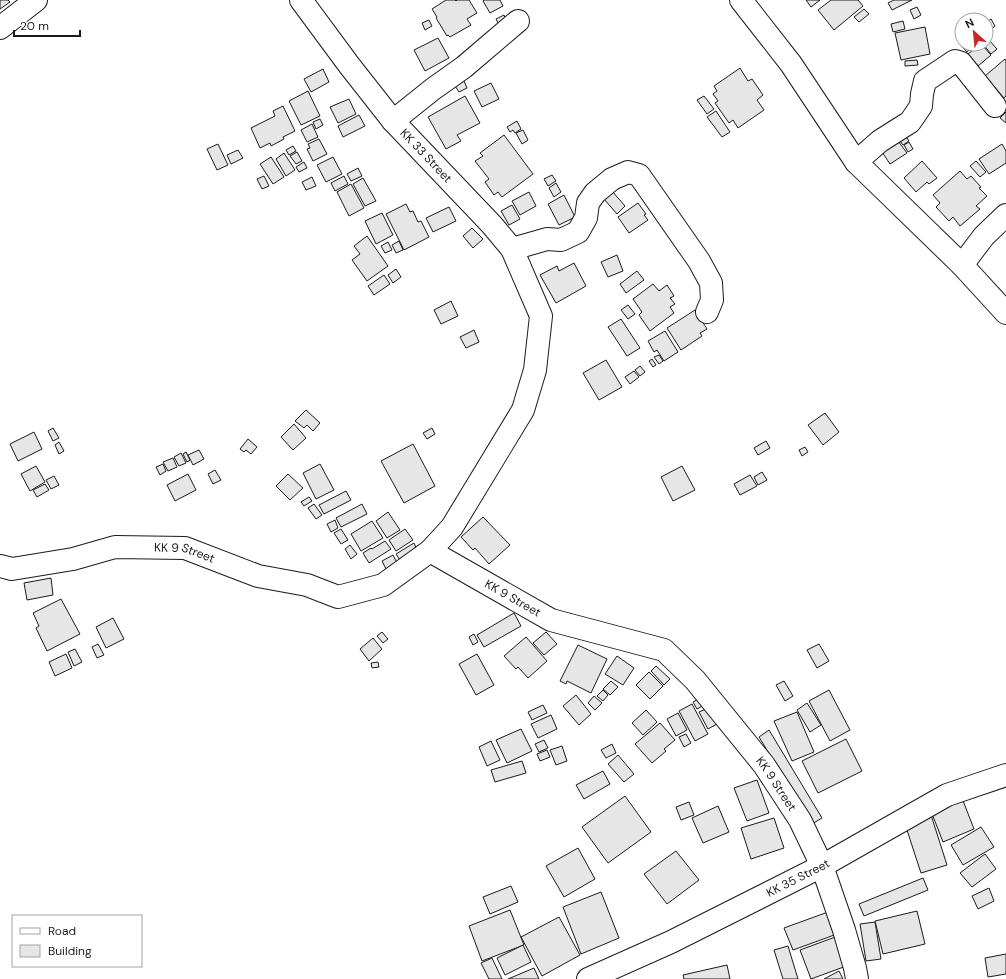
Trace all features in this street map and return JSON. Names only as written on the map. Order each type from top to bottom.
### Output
[{"type":"street","points":[[0,28],[36,0]]},
{"type":"street","name":"KK 33 Street","points":[[301,0],[393,121],[492,225],[512,249],[541,316],[535,370],[523,410],[452,527],[430,551]]},
{"type":"street","points":[[741,0],[791,64],[856,162],[962,265],[1006,313]]},
{"type":"street","points":[[393,121],[433,89],[464,67],[518,21]]},
{"type":"street","points":[[856,162],[880,141],[910,122],[921,106],[925,81],[955,61],[961,63],[995,106]]},
{"type":"street","points":[[512,249],[547,240],[561,240],[578,232],[586,218],[588,203],[595,193],[612,179],[628,172],[638,176],[698,261],[711,283],[712,300],[707,312]]},
{"type":"street","points":[[962,265],[984,236],[1006,215]]},
{"type":"street","name":"KK 9 Street","points":[[0,566],[12,569],[73,560],[115,547],[185,548],[258,576],[307,585],[338,597],[383,585],[430,551],[551,620],[664,650],[695,680],[764,765],[800,820],[822,866],[844,930],[857,979]]},
{"type":"street","name":"KK 35 Street","points":[[588,979],[671,942],[822,866],[947,795],[1006,775]]},
{"type":"building","points":[[0,0],[8,0],[10,2],[0,9]]},
{"type":"building","points":[[446,0],[469,0],[477,13],[467,19],[471,25],[450,37],[448,35],[447,36],[432,9]]},
{"type":"building","points":[[500,0],[503,6],[490,13],[483,1]]},
{"type":"building","points":[[806,0],[820,0],[811,7]]},
{"type":"building","points":[[831,0],[858,0],[863,6],[834,30],[818,10]]},
{"type":"building","points":[[894,0],[912,0],[892,10],[888,3]]},
{"type":"building","points":[[917,7],[921,15],[914,19],[910,10]]},
{"type":"building","points":[[864,9],[869,14],[859,22],[854,17]]},
{"type":"building","points":[[504,15],[507,23],[500,27],[496,19]]},
{"type":"building","points":[[429,20],[432,26],[425,30],[422,23]]},
{"type":"building","points":[[903,21],[905,29],[893,32],[891,24]]},
{"type":"building","points":[[925,27],[930,54],[901,60],[895,33]]},
{"type":"building","points":[[438,38],[449,58],[425,71],[414,50]]},
{"type":"building","points":[[971,52],[988,52],[991,55],[978,66],[968,54]]},
{"type":"building","points":[[1005,59],[1006,96],[1004,98],[985,76]]},
{"type":"building","points":[[917,60],[918,65],[905,66],[905,61]]},
{"type":"building","points":[[740,68],[748,81],[752,79],[763,95],[757,100],[764,110],[738,128],[733,120],[729,123],[715,103],[718,101],[713,94],[717,91],[714,86]]},
{"type":"building","points":[[323,69],[329,82],[311,92],[304,79]]},
{"type":"building","points":[[464,81],[467,88],[459,92],[455,86]]},
{"type":"building","points":[[491,83],[499,99],[482,107],[474,91]]},
{"type":"building","points":[[308,91],[320,116],[301,125],[289,101]]},
{"type":"building","points":[[465,96],[480,123],[457,135],[461,141],[446,149],[428,117]]},
{"type":"building","points":[[704,96],[714,109],[707,114],[697,100]]},
{"type":"building","points":[[349,99],[356,114],[338,123],[330,107]]},
{"type":"building","points":[[283,106],[295,131],[283,137],[284,139],[271,146],[270,143],[260,148],[251,128],[275,116],[273,111]]},
{"type":"building","points":[[716,111],[730,132],[722,137],[707,117]]},
{"type":"building","points":[[1006,112],[1006,123],[1000,118]]},
{"type":"building","points":[[359,115],[365,126],[343,137],[338,126]]},
{"type":"building","points":[[320,119],[323,125],[316,129],[313,122]]},
{"type":"building","points":[[517,121],[521,129],[515,133],[513,130],[510,132],[507,127]]},
{"type":"building","points":[[312,124],[318,137],[307,142],[301,130]]},
{"type":"building","points":[[523,130],[528,140],[522,144],[516,133]]},
{"type":"building","points":[[904,134],[909,141],[903,145],[898,138]]},
{"type":"building","points":[[504,135],[533,174],[502,197],[498,192],[494,195],[485,182],[489,179],[475,161],[483,156],[480,153]]},
{"type":"building","points":[[319,139],[327,154],[313,161],[307,149],[310,148],[308,144]]},
{"type":"building","points":[[898,141],[907,153],[890,164],[882,152]]},
{"type":"building","points":[[909,142],[913,149],[908,152],[904,145]]},
{"type":"building","points":[[218,144],[228,165],[217,170],[207,149]]},
{"type":"building","points":[[1002,144],[1006,151],[1006,163],[989,174],[979,159]]},
{"type":"building","points":[[293,146],[296,151],[289,155],[286,150]]},
{"type":"building","points":[[238,150],[243,158],[231,164],[227,155]]},
{"type":"building","points":[[297,152],[302,161],[296,164],[290,156]]},
{"type":"building","points":[[284,153],[295,170],[286,176],[276,159]]},
{"type":"building","points":[[271,157],[284,177],[273,184],[260,164]]},
{"type":"building","points":[[333,157],[342,174],[326,182],[317,165]]},
{"type":"building","points":[[922,161],[937,178],[929,184],[927,182],[916,192],[904,178]]},
{"type":"building","points":[[976,161],[986,172],[980,177],[970,166]]},
{"type":"building","points":[[304,162],[307,168],[299,172],[296,167]]},
{"type":"building","points":[[358,168],[362,176],[351,181],[347,174]]},
{"type":"building","points":[[960,171],[967,179],[971,176],[981,187],[979,188],[987,196],[976,206],[980,209],[960,226],[953,217],[949,221],[936,207],[940,203],[933,195]]},
{"type":"building","points":[[552,175],[556,181],[548,186],[544,179]]},
{"type":"building","points":[[264,176],[269,186],[262,189],[257,179]]},
{"type":"building","points":[[344,176],[348,184],[335,191],[331,183]]},
{"type":"building","points":[[312,177],[316,186],[306,190],[302,182]]},
{"type":"building","points":[[363,178],[376,201],[365,206],[353,184]]},
{"type":"building","points":[[556,183],[561,192],[554,197],[549,188]]},
{"type":"building","points":[[351,184],[364,208],[349,216],[337,192]]},
{"type":"building","points":[[612,191],[625,206],[617,214],[604,199]]},
{"type":"building","points":[[529,192],[536,206],[520,215],[512,201]]},
{"type":"building","points":[[564,195],[575,217],[559,225],[548,204]]},
{"type":"building","points":[[638,203],[646,214],[644,215],[648,220],[629,233],[618,217]]},
{"type":"building","points":[[406,204],[410,212],[413,211],[418,222],[421,221],[429,237],[404,250],[386,214]]},
{"type":"building","points":[[512,205],[520,219],[509,225],[501,211]]},
{"type":"building","points":[[449,207],[456,221],[433,232],[426,218]]},
{"type":"building","points":[[382,213],[393,235],[376,244],[365,221]]},
{"type":"building","points":[[472,228],[483,239],[473,248],[463,236]]},
{"type":"building","points":[[367,236],[388,266],[367,281],[352,260],[360,254],[354,246]]},
{"type":"building","points":[[399,241],[403,250],[396,253],[392,245]]},
{"type":"building","points":[[388,242],[392,250],[385,253],[381,246]]},
{"type":"building","points":[[617,255],[623,271],[608,277],[601,262]]},
{"type":"building","points":[[574,263],[586,286],[556,303],[540,275],[557,266],[559,271]]},
{"type":"building","points":[[396,269],[401,277],[393,283],[388,275]]},
{"type":"building","points":[[637,271],[644,280],[626,293],[620,284]]},
{"type":"building","points":[[384,275],[390,284],[374,295],[368,286]]},
{"type":"building","points":[[653,284],[659,291],[667,285],[674,296],[670,298],[675,304],[670,307],[674,313],[650,331],[639,315],[642,312],[633,299]]},
{"type":"building","points":[[451,301],[458,316],[441,324],[434,310]]},
{"type":"building","points":[[628,305],[635,314],[628,319],[621,310]]},
{"type":"building","points":[[695,310],[707,329],[700,333],[702,336],[681,350],[667,328]]},
{"type":"building","points":[[621,319],[640,348],[627,356],[608,327]]},
{"type":"building","points":[[474,330],[479,342],[466,348],[460,337]]},
{"type":"building","points":[[665,331],[678,352],[664,361],[657,350],[654,352],[648,341]]},
{"type":"building","points":[[659,355],[663,361],[659,364],[654,357]]},
{"type":"building","points":[[652,359],[656,365],[653,367],[649,361]]},
{"type":"building","points":[[606,360],[622,387],[599,400],[583,373]]},
{"type":"building","points":[[640,366],[645,372],[640,376],[635,370]]},
{"type":"building","points":[[634,371],[639,377],[630,384],[625,377]]},
{"type":"building","points":[[306,410],[320,423],[313,431],[307,425],[304,428],[295,421]]},
{"type":"building","points":[[825,413],[839,432],[823,445],[808,425]]},
{"type":"building","points":[[294,424],[306,438],[293,450],[281,437]]},
{"type":"building","points":[[53,428],[59,438],[53,441],[48,431]]},
{"type":"building","points":[[432,428],[435,434],[427,439],[423,433]]},
{"type":"building","points":[[34,432],[42,449],[18,461],[10,444]]},
{"type":"building","points":[[248,439],[257,447],[251,454],[246,450],[244,452],[240,449]]},
{"type":"building","points":[[766,441],[770,448],[758,455],[754,448]]},
{"type":"building","points":[[59,442],[64,451],[59,454],[55,445]]},
{"type":"building","points":[[413,444],[435,486],[404,503],[381,461]]},
{"type":"building","points":[[805,447],[808,452],[802,456],[799,450]]},
{"type":"building","points":[[199,450],[204,459],[193,465],[188,455]]},
{"type":"building","points":[[186,452],[190,460],[187,462],[183,454]]},
{"type":"building","points":[[181,453],[186,463],[179,466],[174,457]]},
{"type":"building","points":[[173,458],[177,467],[168,471],[163,462]]},
{"type":"building","points":[[163,464],[166,471],[160,475],[156,467]]},
{"type":"building","points":[[320,464],[334,490],[316,499],[303,473]]},
{"type":"building","points":[[36,466],[45,482],[30,491],[21,474]]},
{"type":"building","points":[[682,466],[695,490],[673,501],[661,477]]},
{"type":"building","points":[[215,470],[221,480],[213,484],[208,474]]},
{"type":"building","points":[[762,472],[767,480],[758,485],[754,477]]},
{"type":"building","points":[[188,474],[196,490],[175,501],[167,485]]},
{"type":"building","points":[[288,474],[303,488],[290,500],[276,486]]},
{"type":"building","points":[[750,475],[757,486],[740,495],[734,484]]},
{"type":"building","points":[[54,476],[59,485],[51,489],[46,480]]},
{"type":"building","points":[[45,484],[49,490],[37,497],[33,490]]},
{"type":"building","points":[[346,491],[351,500],[324,514],[319,505]]},
{"type":"building","points":[[309,497],[312,501],[304,506],[301,502]]},
{"type":"building","points":[[314,504],[322,515],[316,519],[308,508]]},
{"type":"building","points":[[362,504],[367,514],[341,527],[336,518]]},
{"type":"building","points":[[388,512],[400,530],[387,538],[376,521]]},
{"type":"building","points":[[483,517],[510,545],[489,564],[475,548],[473,550],[461,537]]},
{"type":"building","points":[[335,520],[338,528],[331,532],[327,524]]},
{"type":"building","points":[[372,521],[383,538],[361,551],[351,534]]},
{"type":"building","points":[[341,529],[348,540],[341,544],[334,533]]},
{"type":"building","points":[[405,529],[413,540],[396,551],[389,540]]},
{"type":"building","points":[[385,541],[391,549],[369,563],[363,553]]},
{"type":"building","points":[[414,543],[417,550],[401,562],[396,554]]},
{"type":"building","points":[[350,545],[357,554],[351,559],[345,549]]},
{"type":"building","points":[[393,555],[397,563],[386,569],[382,561]]},
{"type":"building","points":[[51,578],[53,595],[27,600],[24,583]]},
{"type":"building","points":[[61,599],[80,634],[47,651],[36,628],[39,626],[33,613]]},
{"type":"building","points":[[514,613],[521,626],[484,647],[477,635]]},
{"type":"building","points":[[113,618],[124,639],[106,648],[96,627]]},
{"type":"building","points":[[382,632],[388,639],[383,643],[377,636]]},
{"type":"building","points":[[546,632],[557,644],[544,655],[533,643]]},
{"type":"building","points":[[474,634],[478,642],[473,645],[469,637]]},
{"type":"building","points":[[526,637],[547,661],[528,678],[518,667],[516,669],[504,656]]},
{"type":"building","points":[[373,638],[382,649],[369,661],[360,649]]},
{"type":"building","points":[[98,644],[104,655],[97,658],[92,647]]},
{"type":"building","points":[[819,644],[829,661],[817,668],[807,650]]},
{"type":"building","points":[[578,645],[607,659],[591,693],[567,681],[566,684],[560,681]]},
{"type":"building","points":[[75,649],[82,662],[74,666],[68,652]]},
{"type":"building","points":[[66,654],[72,668],[55,676],[49,662]]},
{"type":"building","points":[[477,654],[494,685],[476,695],[459,664]]},
{"type":"building","points":[[617,656],[634,668],[623,685],[605,674]]},
{"type":"building","points":[[378,662],[379,667],[372,668],[371,663]]},
{"type":"building","points":[[656,666],[670,679],[664,685],[651,671]]},
{"type":"building","points":[[649,672],[663,686],[650,699],[636,685]]},
{"type":"building","points":[[611,681],[618,687],[610,695],[603,689]]},
{"type":"building","points":[[784,681],[793,696],[785,701],[776,685]]},
{"type":"building","points":[[603,690],[608,695],[603,701],[597,696]]},
{"type":"building","points":[[829,690],[850,730],[830,741],[809,701]]},
{"type":"building","points":[[576,695],[591,714],[579,725],[563,706]]},
{"type":"building","points":[[594,696],[602,703],[595,710],[588,703]]},
{"type":"building","points":[[702,697],[706,704],[697,709],[693,702]]},
{"type":"building","points":[[807,703],[821,725],[810,732],[797,710]]},
{"type":"building","points":[[692,704],[708,734],[695,741],[679,711]]},
{"type":"building","points":[[543,705],[547,713],[532,720],[528,712]]},
{"type":"building","points":[[708,708],[717,724],[708,729],[699,712]]},
{"type":"building","points":[[646,710],[657,722],[643,735],[632,723]]},
{"type":"building","points":[[797,712],[814,752],[792,761],[774,721]]},
{"type":"building","points":[[678,713],[687,730],[676,736],[667,719]]},
{"type":"building","points":[[551,715],[557,729],[538,738],[531,724]]},
{"type":"building","points":[[660,723],[675,740],[664,749],[666,751],[652,763],[635,744]]},
{"type":"building","points":[[521,729],[532,751],[507,763],[496,740]]},
{"type":"building","points":[[769,730],[822,818],[812,824],[759,737]]},
{"type":"building","points":[[686,734],[691,743],[684,747],[679,737]]},
{"type":"building","points":[[846,739],[862,771],[818,793],[802,761]]},
{"type":"building","points":[[544,740],[548,748],[539,752],[535,744]]},
{"type":"building","points":[[491,741],[500,760],[487,766],[479,747]]},
{"type":"building","points":[[612,744],[616,753],[606,758],[601,750]]},
{"type":"building","points":[[562,746],[567,761],[556,765],[550,750]]},
{"type":"building","points":[[547,750],[550,757],[540,761],[537,754]]},
{"type":"building","points":[[618,755],[634,774],[624,782],[608,764]]},
{"type":"building","points":[[522,761],[526,773],[495,782],[491,770]]},
{"type":"building","points":[[603,771],[610,784],[584,799],[576,785]]},
{"type":"building","points":[[757,780],[769,813],[747,821],[734,788]]},
{"type":"building","points":[[960,793],[974,829],[943,842],[929,806]]},
{"type":"building","points":[[625,796],[651,832],[608,863],[582,827]]},
{"type":"building","points":[[689,802],[694,815],[681,820],[676,807]]},
{"type":"building","points":[[718,806],[729,832],[703,843],[692,818]]},
{"type":"building","points":[[931,815],[947,865],[921,873],[905,824]]},
{"type":"building","points":[[774,818],[784,848],[751,859],[741,828]]},
{"type":"building","points":[[981,827],[994,847],[963,865],[951,845]]},
{"type":"building","points":[[578,848],[595,879],[564,897],[546,866]]},
{"type":"building","points":[[676,851],[699,880],[667,904],[644,874]]},
{"type":"building","points":[[985,854],[996,869],[972,887],[960,873]]},
{"type":"building","points":[[923,878],[928,890],[864,916],[859,904]]},
{"type":"building","points":[[511,886],[518,902],[490,914],[483,897]]},
{"type":"building","points":[[989,888],[994,901],[978,909],[972,896]]},
{"type":"building","points":[[601,892],[619,938],[581,954],[563,907]]},
{"type":"building","points":[[510,910],[524,945],[482,961],[469,926]]},
{"type":"building","points":[[917,911],[925,944],[883,954],[875,921]]},
{"type":"building","points":[[828,912],[837,934],[793,950],[784,928]]},
{"type":"building","points":[[559,917],[580,955],[542,976],[521,937]]},
{"type":"building","points":[[875,922],[881,959],[866,961],[860,924]]},
{"type":"building","points":[[838,936],[849,965],[811,979],[800,950]]},
{"type":"building","points":[[523,945],[531,962],[505,975],[497,958]]},
{"type":"building","points":[[788,946],[798,979],[783,979],[774,950]]},
{"type":"building","points":[[1006,954],[1006,974],[988,977],[985,958]]},
{"type":"building","points":[[492,958],[502,979],[489,979],[481,963]]},
{"type":"building","points":[[727,965],[730,979],[684,979],[683,975]]},
{"type":"building","points":[[534,968],[539,979],[508,979]]},
{"type":"building","points":[[839,971],[843,979],[824,979]]}]
